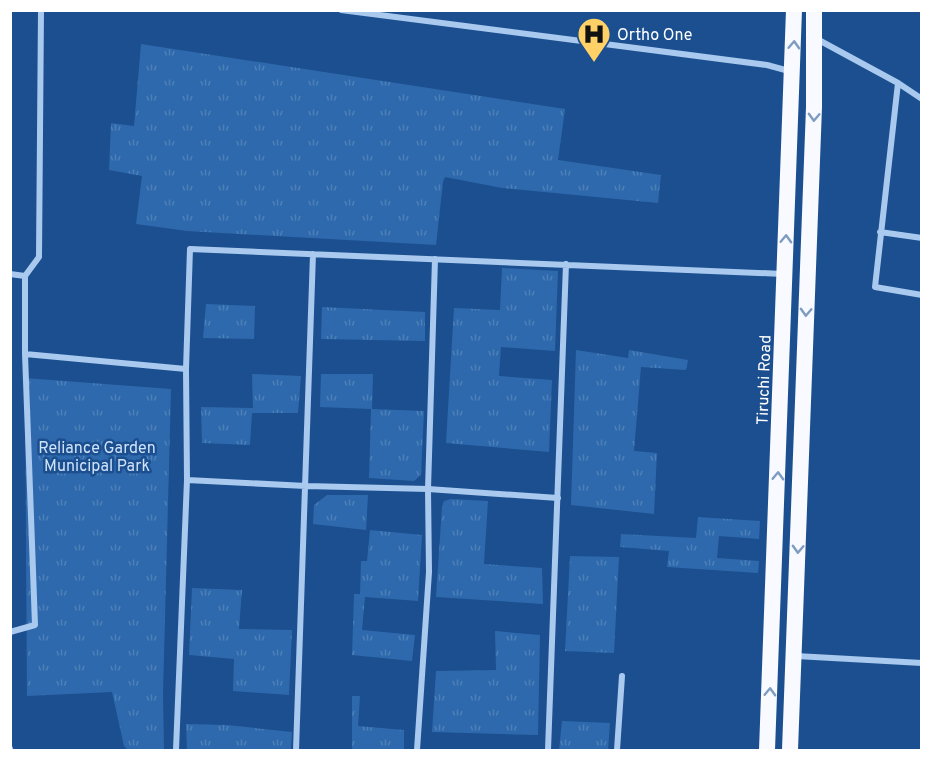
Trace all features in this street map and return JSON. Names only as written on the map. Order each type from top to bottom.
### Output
[{"type":"highway","name":"Tiruchi Road","points":[[767,750],[794,10]]},
{"type":"highway","points":[[790,750],[814,107],[814,10]]},
{"type":"highway","points":[[777,500],[799,500]]},
{"type":"street","points":[[10,632],[35,625],[25,354],[25,276],[39,257],[41,10]]},
{"type":"street","points":[[341,10],[767,65],[793,71]]},
{"type":"street","points":[[814,38],[898,83],[921,99]]},
{"type":"street","points":[[898,83],[875,287],[921,295]]},
{"type":"street","points":[[880,232],[921,238]]},
{"type":"street","points":[[176,750],[187,480],[186,369],[190,249],[785,274]]},
{"type":"street","points":[[296,750],[313,254]]},
{"type":"street","points":[[417,750],[429,572],[428,489],[435,259]]},
{"type":"street","points":[[548,750],[566,264]]},
{"type":"street","points":[[10,274],[25,276]]},
{"type":"street","points":[[25,354],[186,369]]},
{"type":"street","points":[[187,480],[428,489],[558,498]]},
{"type":"street","points":[[794,656],[921,663]]},
{"type":"street","points":[[617,750],[622,676]]},
{"type":"green space","points":[[141,44],[565,109],[558,160],[661,175],[658,203],[502,188],[445,177],[436,245],[187,231],[136,224],[142,176],[109,170],[111,123],[134,126]]},
{"type":"green space","points":[[502,268],[558,271],[555,351],[501,347],[499,376],[552,380],[549,452],[446,443],[454,308],[500,310]]},
{"type":"green space","points":[[206,304],[255,306],[254,339],[203,338]]},
{"type":"green space","points":[[322,307],[425,312],[425,341],[321,339]]},
{"type":"green space","points":[[576,350],[628,358],[629,350],[688,360],[686,370],[641,367],[634,451],[657,453],[654,514],[571,505]]},
{"type":"green space","points":[[252,374],[301,376],[298,413],[252,413],[250,445],[202,443],[201,407],[253,408]]},
{"type":"green space","points":[[321,374],[373,374],[372,409],[424,411],[421,475],[414,481],[369,478],[371,409],[320,407]]},
{"type":"green space","name":"Reliance Garden Municipal Park","points":[[25,378],[171,389],[163,694],[164,750],[128,750],[124,746],[112,692],[27,696]]},
{"type":"green space","points":[[327,495],[368,495],[366,530],[313,524],[314,505]]},
{"type":"green space","points":[[451,499],[488,501],[484,564],[542,568],[543,604],[436,597],[442,507],[444,501]]},
{"type":"green space","points":[[698,517],[760,521],[759,539],[719,536],[717,558],[759,561],[758,573],[667,567],[669,551],[620,547],[621,534],[696,538]]},
{"type":"green space","points":[[370,530],[422,535],[418,601],[365,597],[362,630],[415,635],[412,661],[352,655],[354,594],[360,594],[361,561],[367,561]]},
{"type":"green space","points":[[570,556],[619,557],[614,653],[565,651]]},
{"type":"green space","points":[[192,588],[242,590],[239,629],[292,630],[289,695],[233,691],[234,659],[189,655]]},
{"type":"green space","points":[[495,631],[540,635],[538,735],[432,732],[436,671],[496,670]]},
{"type":"green space","points":[[352,696],[360,696],[358,726],[404,730],[404,750],[352,750]]},
{"type":"green space","points":[[562,721],[610,723],[608,750],[559,750]]},
{"type":"green space","points":[[186,724],[227,725],[292,732],[291,750],[187,750]]},
{"type":"place","name":"Ortho One","points":[[594,63]]}]
